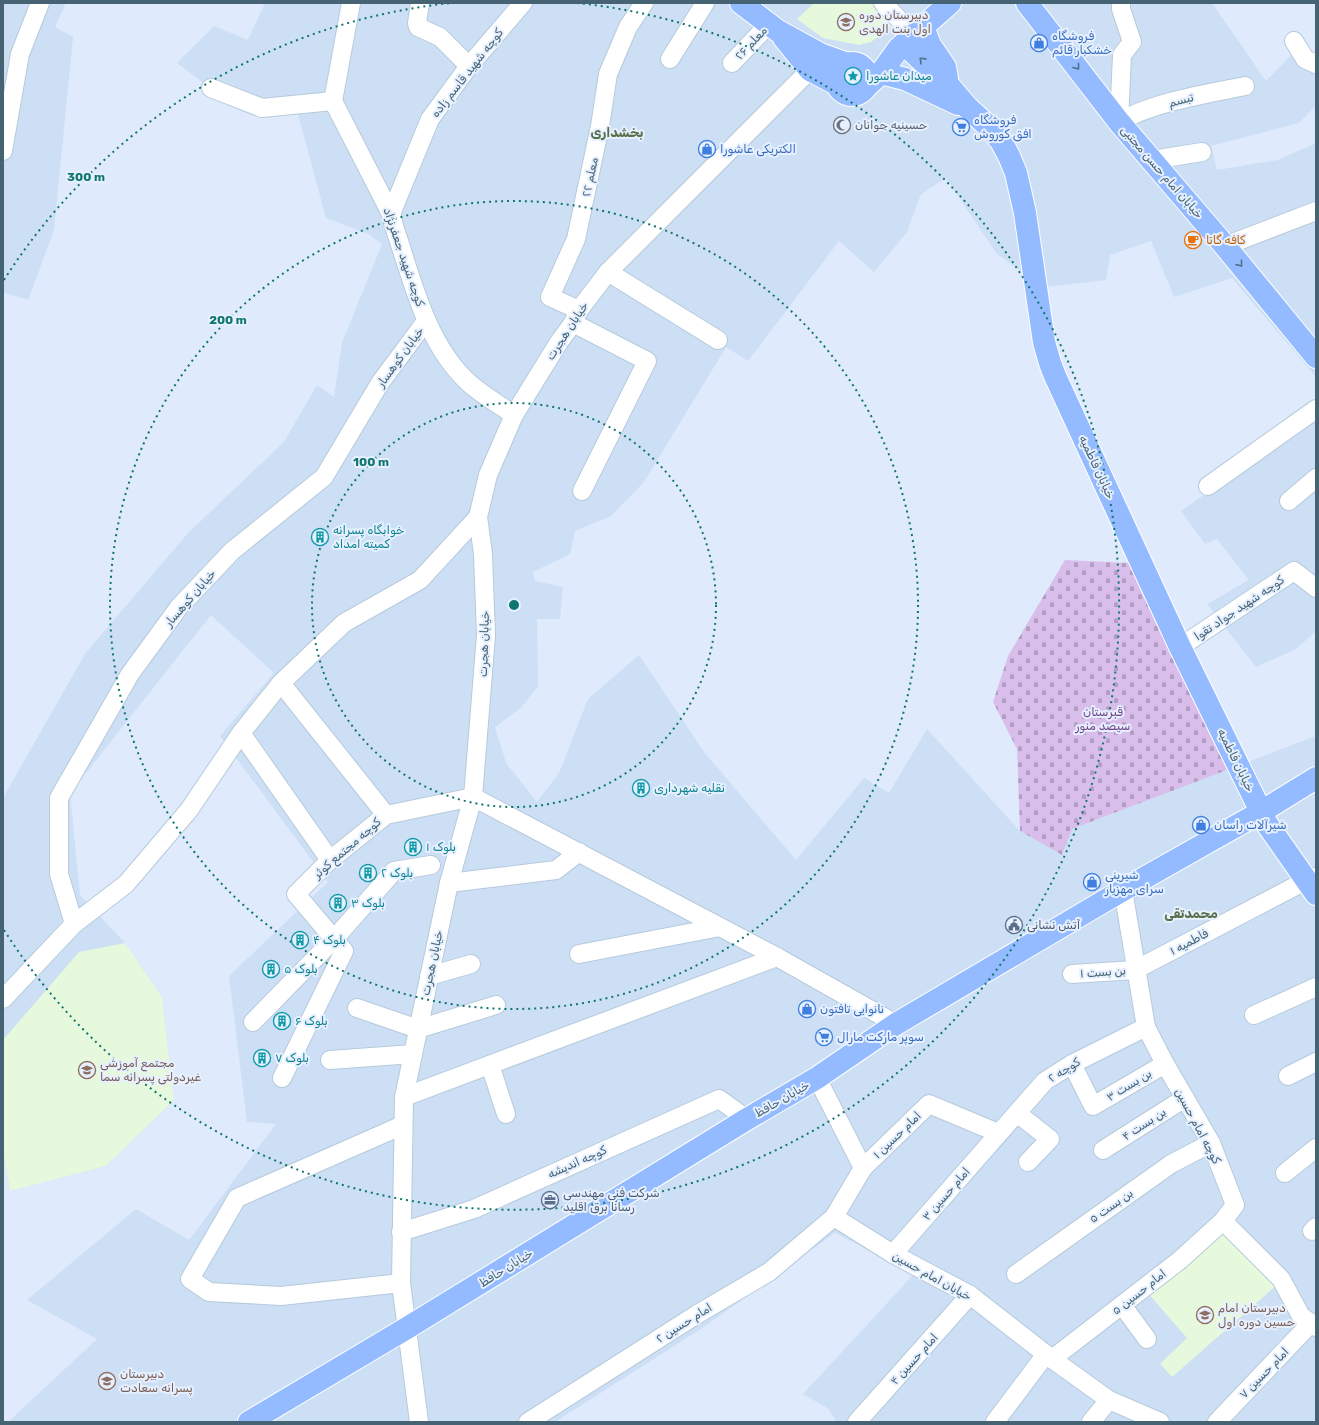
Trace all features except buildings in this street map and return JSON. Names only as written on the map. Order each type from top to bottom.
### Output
[{"type":"main road","points":[[741,3],[774,27],[815,62],[838,85],[840,89],[850,95],[860,93],[910,38],[950,3]]},
{"type":"main road","name":"خیابان امام حسن مجتبی","points":[[1027,3],[1119,122],[1225,246],[1316,357]]},
{"type":"main road","points":[[838,85],[838,74],[844,66],[910,38]]},
{"type":"main road","name":"خیابان فاطمیه","points":[[910,38],[968,108],[988,126],[1001,141],[1009,156],[1016,173],[1025,213],[1036,278],[1042,326],[1050,363],[1180,647],[1267,824],[1313,884]]},
{"type":"main road","points":[[815,62],[858,64],[866,71],[868,81],[874,79],[905,79],[968,108]]},
{"type":"main road","name":"خیابان حافظ","points":[[249,1422],[407,1328],[747,1119],[817,1078],[896,1024],[1123,890],[1261,812],[1316,778]]},
{"type":"street","points":[[3,151],[20,54],[40,3]]},
{"type":"street","points":[[211,88],[262,108],[333,101],[351,3]]},
{"type":"street","points":[[420,3],[417,23],[418,27],[440,37],[469,66]]},
{"type":"street","name":"کوچه شهید قاسم زاده","points":[[391,214],[430,119],[469,66],[523,3]]},
{"type":"street","name":"معلم ۲۲","points":[[576,316],[550,297],[576,239],[600,126],[608,74],[628,27],[644,3]]},
{"type":"street","points":[[670,59],[705,3]]},
{"type":"street","points":[[883,3],[910,38]]},
{"type":"street","points":[[1119,122],[1122,55],[1132,42],[1120,10],[1121,3]]},
{"type":"street","name":"معلم ۲۶","points":[[732,62],[774,27]]},
{"type":"street","points":[[1294,41],[1305,59],[1316,64]]},
{"type":"street","name":"خیابان هجرت","points":[[407,1328],[401,1283],[404,1097],[449,883],[473,797],[486,635],[483,554],[478,517],[488,475],[514,415],[576,316],[608,272],[815,62]]},
{"type":"street","name":"تبسم","points":[[1119,122],[1133,114],[1186,98],[1245,86]]},
{"type":"street","name":"کوچه شهید جعفرنژاد","points":[[333,101],[391,214],[426,321],[446,356],[469,383],[514,415]]},
{"type":"street","points":[[1152,160],[1202,152]]},
{"type":"street","points":[[1225,246],[1316,211]]},
{"type":"street","points":[[608,272],[718,340]]},
{"type":"street","points":[[576,316],[647,362],[582,491]]},
{"type":"street","name":"خیابان کوهسار","points":[[74,924],[59,874],[59,798],[130,674],[179,606],[232,551],[324,477],[380,383],[426,321]]},
{"type":"street","points":[[1208,486],[1316,410]]},
{"type":"street","points":[[1289,501],[1316,478]]},
{"type":"street","points":[[3,999],[74,924],[126,884],[189,810],[241,733],[281,683],[344,623],[420,580],[478,517]]},
{"type":"street","name":"کوچه شهید جواد تقوا","points":[[1180,647],[1294,571],[1316,588]]},
{"type":"street","points":[[281,683],[386,815]]},
{"type":"street","points":[[241,733],[330,860]]},
{"type":"street","points":[[473,797],[720,927],[896,1024]]},
{"type":"street","name":"کوچه مجتمع کوثر","points":[[335,938],[296,894],[330,860],[386,815],[473,797]]},
{"type":"street","points":[[449,883],[556,870],[579,852]]},
{"type":"street","points":[[253,1022],[335,938],[394,871],[431,865]]},
{"type":"street","name":"فاطمیه ۱","points":[[1135,970],[1313,884]]},
{"type":"street","name":"کوچه امام حسین","points":[[1123,890],[1135,970],[1146,1027],[1210,1144],[1235,1205],[1223,1221]]},
{"type":"street","points":[[579,954],[720,927]]},
{"type":"street","points":[[282,1078],[344,951],[335,938]]},
{"type":"street","points":[[404,1097],[777,958]]},
{"type":"street","points":[[430,976],[471,964]]},
{"type":"street","name":"بن بست ۱","points":[[1072,974],[1135,970]]},
{"type":"street","points":[[1254,1015],[1316,987]]},
{"type":"street","points":[[356,1008],[418,1029],[496,1005]]},
{"type":"street","name":"کوچه ۲","points":[[998,1133],[1045,1082],[1072,1064],[1146,1027]]},
{"type":"street","points":[[330,1060],[413,1054]]},
{"type":"street","points":[[1288,1076],[1316,1062]]},
{"type":"street","name":"بن بست ۳","points":[[1072,1064],[1093,1106],[1165,1064]]},
{"type":"street","points":[[490,1065],[506,1114]]},
{"type":"street","points":[[817,1078],[863,1168],[834,1217]]},
{"type":"street","name":"بن بست ۴","points":[[1103,1150],[1185,1098]]},
{"type":"street","name":"کوچه اندیشه","points":[[401,1232],[474,1209],[719,1099],[747,1119]]},
{"type":"street","name":"امام حسین ۱","points":[[863,1168],[929,1104],[998,1133]]},
{"type":"street","points":[[1017,1113],[1050,1139],[1028,1162]]},
{"type":"street","points":[[401,1283],[281,1296],[209,1292],[190,1279],[238,1198],[403,1124]]},
{"type":"street","name":"امام حسین ۳","points":[[893,1254],[998,1133]]},
{"type":"street","name":"بن بست ۵","points":[[1016,1274],[1171,1164],[1210,1144]]},
{"type":"street","points":[[1285,1174],[1316,1148]]},
{"type":"street","name":"خیابان امام حسین","points":[[834,1217],[893,1254],[970,1295],[1049,1357],[1110,1400],[1160,1422]]},
{"type":"street","name":"امام حسین ۲","points":[[528,1422],[696,1315],[769,1272],[834,1217]]},
{"type":"street","points":[[1223,1221],[1281,1279],[1302,1316],[1314,1325]]},
{"type":"street","name":"امام حسین ۵","points":[[995,1422],[1049,1357],[1122,1305],[1180,1260],[1223,1221]]},
{"type":"street","name":"امام حسین ۴","points":[[857,1422],[970,1295]]},
{"type":"street","points":[[1122,1305],[1147,1339]]},
{"type":"street","name":"امام حسین ۷","points":[[1217,1422],[1314,1325]]},
{"type":"street","points":[[407,1328],[419,1422]]},
{"type":"street","points":[[1091,1422],[1110,1400]]},
{"type":"shaded area","points":[[3,3],[66,3],[55,27],[73,37],[54,230],[28,300],[3,292]]},
{"type":"shaded area","points":[[265,3],[1212,3],[1266,81],[1298,48],[1316,64],[1316,106],[1299,123],[1211,146],[1217,170],[1278,160],[1316,143],[1316,377],[1232,278],[1174,297],[1151,241],[1110,255],[1106,280],[1044,287],[997,254],[946,178],[921,194],[907,232],[874,272],[839,241],[748,361],[726,347],[644,482],[611,516],[575,531],[570,554],[533,572],[535,581],[563,587],[560,619],[537,619],[538,686],[521,708],[495,727],[506,763],[537,802],[559,773],[588,699],[639,655],[704,752],[796,860],[864,778],[889,793],[927,729],[1020,831],[1062,855],[1072,829],[1316,736],[1316,1422],[836,1422],[829,1409],[803,1394],[914,1274],[835,1233],[704,1327],[555,1422],[8,1422],[97,1339],[27,1300],[136,1209],[189,1240],[276,1124],[247,1122],[229,976],[328,882],[220,736],[274,673],[211,615],[70,793],[80,895],[125,943],[162,997],[174,1100],[106,1166],[10,1191],[3,1151],[3,798],[85,654],[188,533],[284,442],[317,385],[334,397],[342,343],[382,244],[368,234],[326,218],[298,114],[231,103],[177,63],[214,26],[248,40]]},
{"type":"shaded area","name":"دبیرستان دوره اول بنت الهدی","points":[[814,3],[874,3],[894,25],[871,42],[859,45],[823,38],[797,19]]},
{"type":"shaded area","points":[[1316,417],[1316,631],[1296,649],[1256,667],[1207,604],[1249,580],[1217,539],[1205,544],[1181,511]]},
{"type":"shaded area","name":"مجتمع آموزشی غیردولتی پسرانه سما","points":[[125,943],[162,997],[174,1100],[106,1166],[10,1191],[3,1151],[3,1040],[79,952]]},
{"type":"shaded area","name":"دبیرستان امام حسین دوره اول","points":[[1226,1230],[1278,1284],[1172,1377],[1160,1364],[1187,1338],[1147,1292]]},
{"type":"green space","name":"قبرستان سیصد منور","points":[[1065,560],[1130,563],[1227,770],[1072,829],[1062,855],[1020,831],[1017,749],[993,702],[1008,656]]},
{"type":"place","name":"دبیرستان دوره اول بنت الهدی","points":[[846,22]]},
{"type":"place","name":"فروشگاه خشکبار قائم","points":[[1039,43]]},
{"type":"place","name":"میدان عاشورا","points":[[853,76]]},
{"type":"place","name":"حسینیه جوانان","points":[[842,125]]},
{"type":"place","name":"فروشگاه افق کوروش","points":[[961,127]]},
{"type":"place","name":"الکتریکی عاشورا","points":[[707,149]]},
{"type":"place","name":"کافه گاتا","points":[[1193,240]]},
{"type":"place","name":"خوابگاه پسرانه کمیته امداد","points":[[320,537]]},
{"type":"place","name":"نقلیه شهرداری","points":[[641,788]]},
{"type":"place","name":"شیرآلات راسان","points":[[1201,825]]},
{"type":"place","name":"بلوک ۱","points":[[413,847]]},
{"type":"place","name":"بلوک ۲","points":[[368,873]]},
{"type":"place","name":"شیرینی سرای مهزیار","points":[[1092,882]]},
{"type":"place","name":"بلوک ۳","points":[[338,903]]},
{"type":"place","name":"آتش نشانی","points":[[1014,925]]},
{"type":"place","name":"بلوک ۴","points":[[300,940]]},
{"type":"place","name":"بلوک ۵","points":[[271,969]]},
{"type":"place","name":"نانوایی تافتون","points":[[807,1009]]},
{"type":"place","name":"بلوک ۶","points":[[282,1021]]},
{"type":"place","name":"سوپر مارکت مارال","points":[[824,1037]]},
{"type":"place","name":"بلوک ۷","points":[[262,1058]]},
{"type":"place","name":"مجتمع آموزشی غیردولتی پسرانه سما","points":[[87,1070]]},
{"type":"place","name":"شرکت فنی مهندسی رسانا برق اقلید","points":[[550,1200]]},
{"type":"place","name":"دبیرستان امام حسین دوره اول","points":[[1205,1315]]},
{"type":"place","name":"دبیرستان پسرانه سعادت","points":[[107,1381]]},
{"type":"district","name":"بخشداری","points":[[617,132]]},
{"type":"district","name":"محمدتقی","points":[[1191,913]]}]
